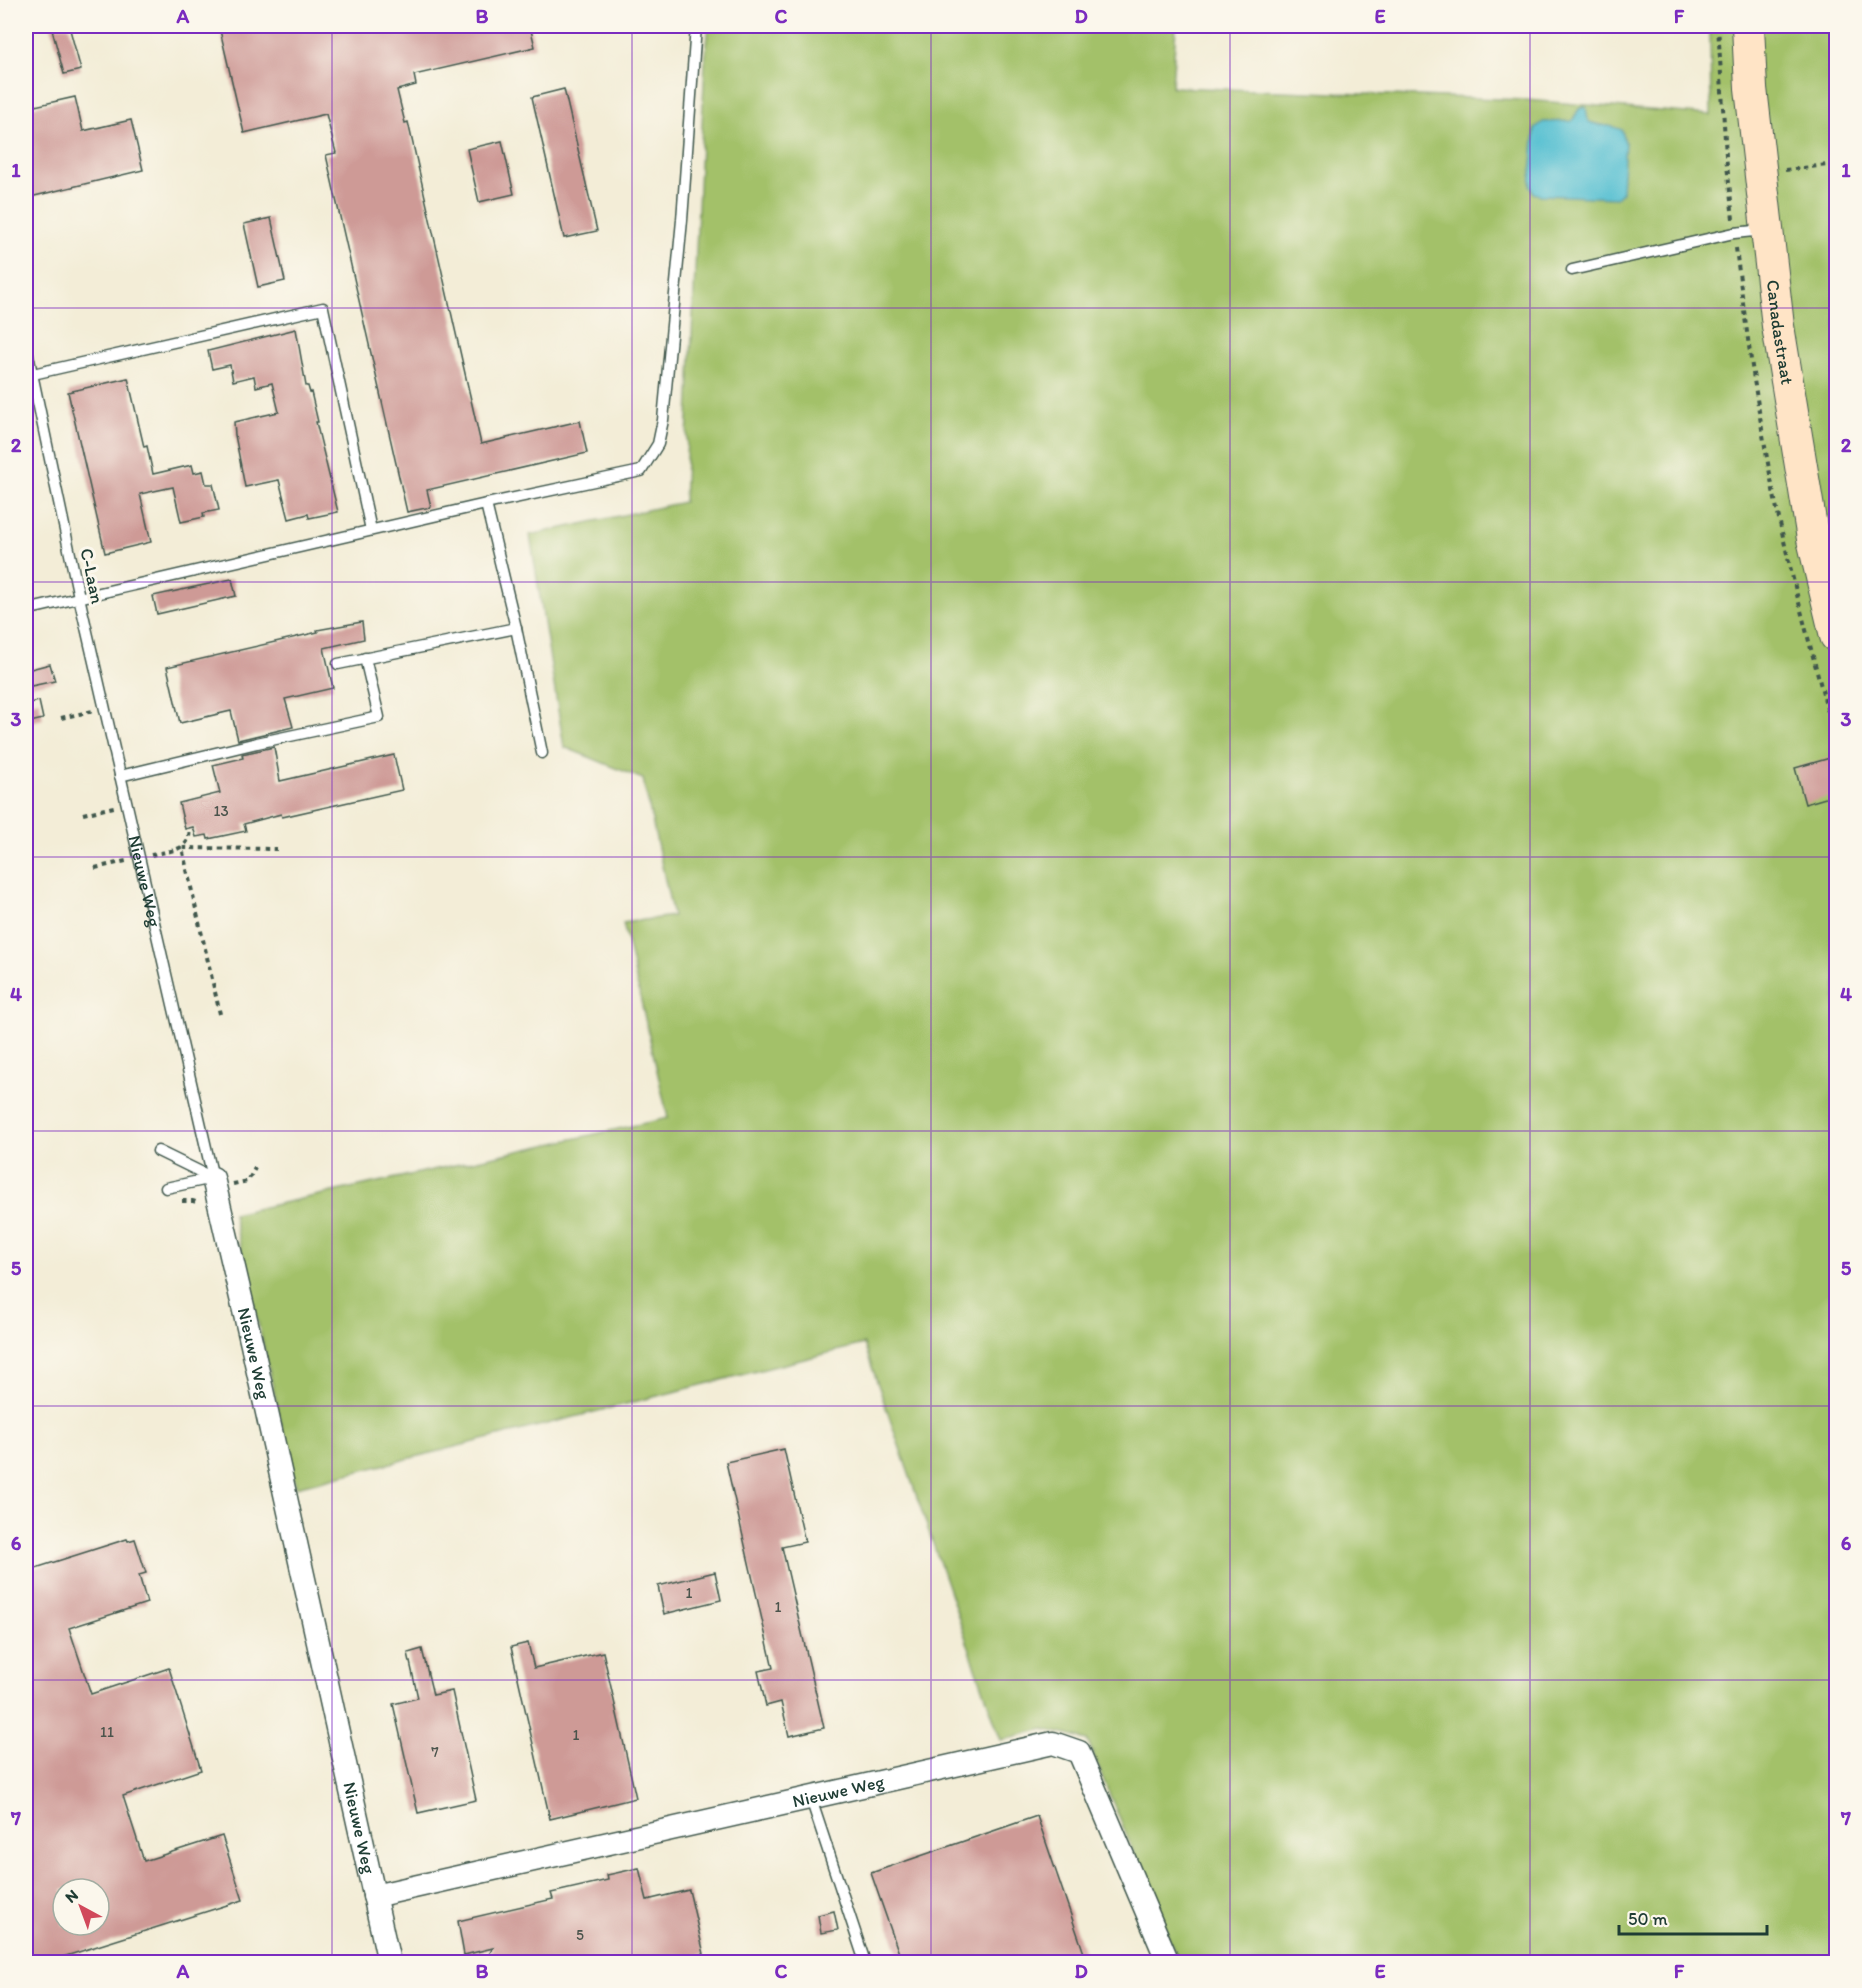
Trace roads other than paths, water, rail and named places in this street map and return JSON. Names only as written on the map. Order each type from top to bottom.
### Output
[{"type":"street","name":"Canadastraat","points":[[1748,26],[1751,88],[1778,326],[1811,527],[1836,636]]},
{"type":"street","name":"Nieuwe Weg","points":[[213,1178],[389,1962]]},
{"type":"street","name":"Nieuwe Weg","points":[[374,1896],[1053,1743],[1079,1752],[1168,1962]]},
{"type":"lane","points":[[26,610],[370,530],[641,471],[658,444],[663,420],[682,220],[696,26]]},
{"type":"lane","points":[[1572,270],[1734,233],[1767,229]]},
{"type":"lane","points":[[33,374],[323,308],[370,530]]},
{"type":"lane","name":"C-Laan","points":[[26,345],[79,597],[127,809]]},
{"type":"lane","points":[[486,504],[516,628],[542,753]]},
{"type":"lane","points":[[338,664],[516,628]]},
{"type":"lane","points":[[120,776],[256,743],[379,717],[366,658]]},
{"type":"lane","name":"Nieuwe Weg","points":[[127,809],[213,1178]]},
{"type":"lane","points":[[158,1152],[213,1178]]},
{"type":"lane","points":[[166,1188],[213,1178]]},
{"type":"lane","points":[[811,1798],[865,1962]]},
{"type":"water","points":[[1586,107],[1588,121],[1622,130],[1625,142],[1622,192],[1616,198],[1533,193],[1530,186],[1535,128],[1543,122],[1572,121],[1579,109]]}]
